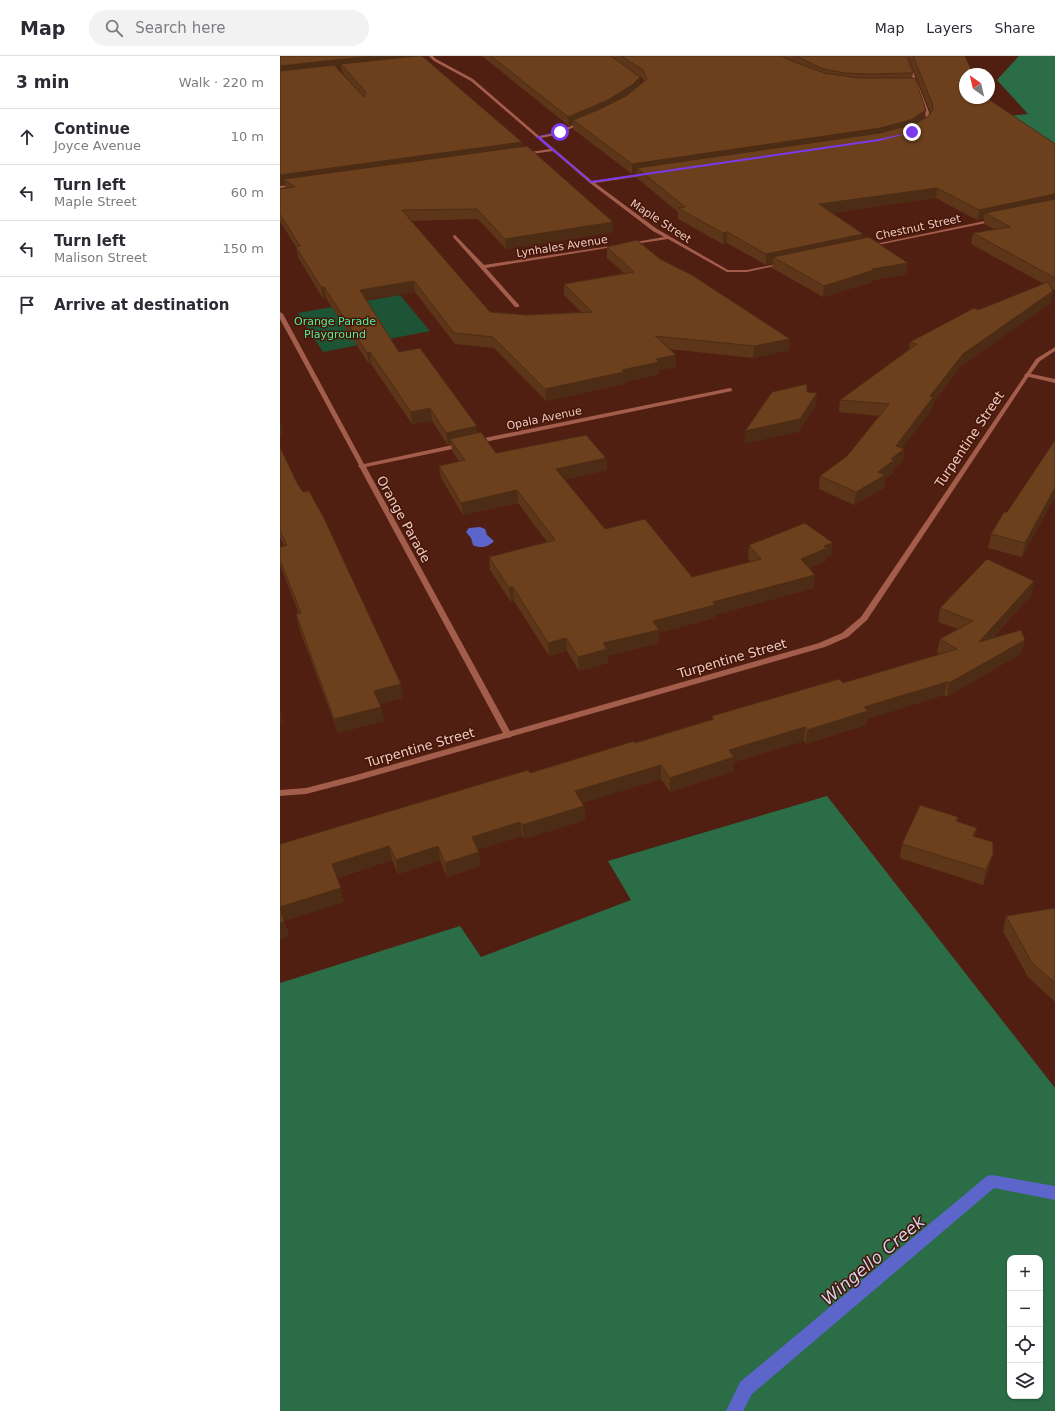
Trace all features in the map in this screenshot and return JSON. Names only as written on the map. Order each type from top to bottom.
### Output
[{"type":"street","name":"Maple Street","points":[[430,56],[472,80],[591,182],[642,222],[667,238],[721,268],[737,272],[788,263]]},
{"type":"street","points":[[905,56],[927,112],[928,119],[923,126],[917,129]]},
{"type":"street","points":[[427,61],[435,60]]},
{"type":"street","points":[[908,84],[915,84]]},
{"type":"street","points":[[538,137],[555,134],[587,120]]},
{"type":"street","points":[[522,154],[553,150]]},
{"type":"street","points":[[591,182],[653,173]]},
{"type":"street","points":[[280,187],[303,184]]},
{"type":"street","name":"Chestnut Street","points":[[864,247],[1002,218]]},
{"type":"street","points":[[455,236],[517,306]]},
{"type":"street","name":"Lynhales Avenue","points":[[484,267],[667,238]]},
{"type":"street","name":"Orange Parade","points":[[280,314],[508,735]]},
{"type":"street","name":"Turpentine Street","points":[[280,794],[306,791],[508,735],[822,645],[845,634],[864,618],[1038,360],[1055,349]]},
{"type":"street","points":[[1027,375],[1055,381]]},
{"type":"street","name":"Opala Avenue","points":[[361,466],[730,390]]},
{"type":"green space","points":[[1019,56],[1055,56],[1055,143],[972,124],[965,121],[1028,114],[997,80]]},
{"type":"green space","name":"Orange Parade Playground","points":[[400,295],[430,331],[323,352],[298,313]]},
{"type":"green space","points":[[827,796],[1055,1088],[1055,1411],[280,1411],[280,983],[460,926],[481,957],[631,900],[608,861]]},
{"type":"water","points":[[480,527],[485,529],[487,535],[494,541],[487,546],[479,547],[473,545],[471,538],[466,532],[469,528]]},
{"type":"building","points":[[280,56],[372,56],[280,66]]},
{"type":"building","points":[[422,56],[522,142],[280,175],[280,71],[334,65],[364,97],[366,92],[341,64]]},
{"type":"building","points":[[491,56],[611,56],[640,77],[632,85],[608,100],[568,117]]},
{"type":"building","points":[[621,56],[782,56],[824,73],[859,78],[915,78],[926,110],[911,120],[880,128],[632,164],[573,120],[598,110],[626,96],[647,79],[643,70]]},
{"type":"building","points":[[796,56],[906,56],[913,73],[845,73],[823,69]]},
{"type":"building","points":[[913,56],[965,56],[970,68],[959,68],[959,104],[995,103],[1055,144],[1055,194],[979,210],[937,188],[819,204],[863,234],[766,254],[727,232],[723,233],[678,208],[685,207],[637,168],[880,133],[915,124],[927,117],[933,110],[932,103]]},
{"type":"building","points":[[527,146],[613,222],[505,239],[477,209],[402,210],[490,312],[527,315],[592,312],[564,284],[634,272],[607,247],[637,240],[660,259],[692,275],[790,339],[754,346],[655,336],[676,355],[656,359],[659,362],[622,370],[624,372],[545,389],[493,337],[454,333],[414,281],[360,290],[399,352],[420,348],[477,426],[446,433],[430,408],[411,412],[370,352],[367,353],[324,287],[321,287],[296,247],[300,246],[280,214],[280,189],[295,187],[284,179]]},
{"type":"building","points":[[1055,199],[1055,278],[973,233],[1010,227],[985,213]]},
{"type":"building","points":[[869,237],[908,263],[872,269],[874,270],[824,286],[773,257]]},
{"type":"building","points":[[1048,282],[1053,291],[963,354],[930,396],[933,397],[896,446],[904,449],[891,459],[894,460],[878,472],[885,475],[856,492],[820,476],[847,456],[889,404],[840,400],[917,344],[910,342],[974,308],[978,310]]},
{"type":"building","points":[[807,384],[807,392],[817,393],[800,419],[745,431],[772,392]]},
{"type":"building","points":[[481,432],[496,453],[586,435],[606,458],[556,469],[605,529],[645,519],[692,577],[761,559],[749,545],[805,523],[833,543],[824,546],[827,548],[801,559],[815,575],[713,602],[715,605],[653,621],[659,630],[603,643],[607,649],[578,657],[566,638],[548,643],[513,587],[509,588],[489,557],[555,540],[517,490],[461,503],[439,466],[465,460],[450,439]]},
{"type":"building","points":[[1055,440],[1055,488],[1025,543],[991,534],[1004,512],[1007,512]]},
{"type":"building","points":[[280,447],[297,483],[303,492],[309,491],[323,516],[401,684],[374,691],[381,707],[334,719],[296,614],[301,613],[280,560],[280,547],[287,545],[280,531]]},
{"type":"building","points":[[987,559],[1034,581],[979,642],[1021,630],[1025,640],[949,683],[947,682],[864,707],[868,711],[807,730],[805,727],[729,750],[734,757],[670,778],[661,765],[575,791],[584,806],[522,825],[520,822],[472,837],[479,852],[445,863],[438,846],[396,860],[389,846],[332,864],[341,888],[280,907],[280,844],[528,770],[530,773],[634,741],[635,743],[714,719],[712,716],[839,679],[843,683],[957,649],[940,639],[973,621],[940,608]]},
{"type":"building","points":[[920,805],[958,817],[956,821],[977,828],[973,836],[993,842],[993,854],[986,870],[902,844]]},
{"type":"building","points":[[280,907],[284,922],[280,923]]},
{"type":"building","points":[[1055,908],[1055,983],[1032,963],[1006,916]]},
{"type":"waterway","name":"Wingello Creek","points":[[734,1411],[746,1388],[992,1181],[1055,1193]]},
{"type":"route","points":[[560,132],[538,137],[591,182],[879,140],[897,137],[912,132]]}]
